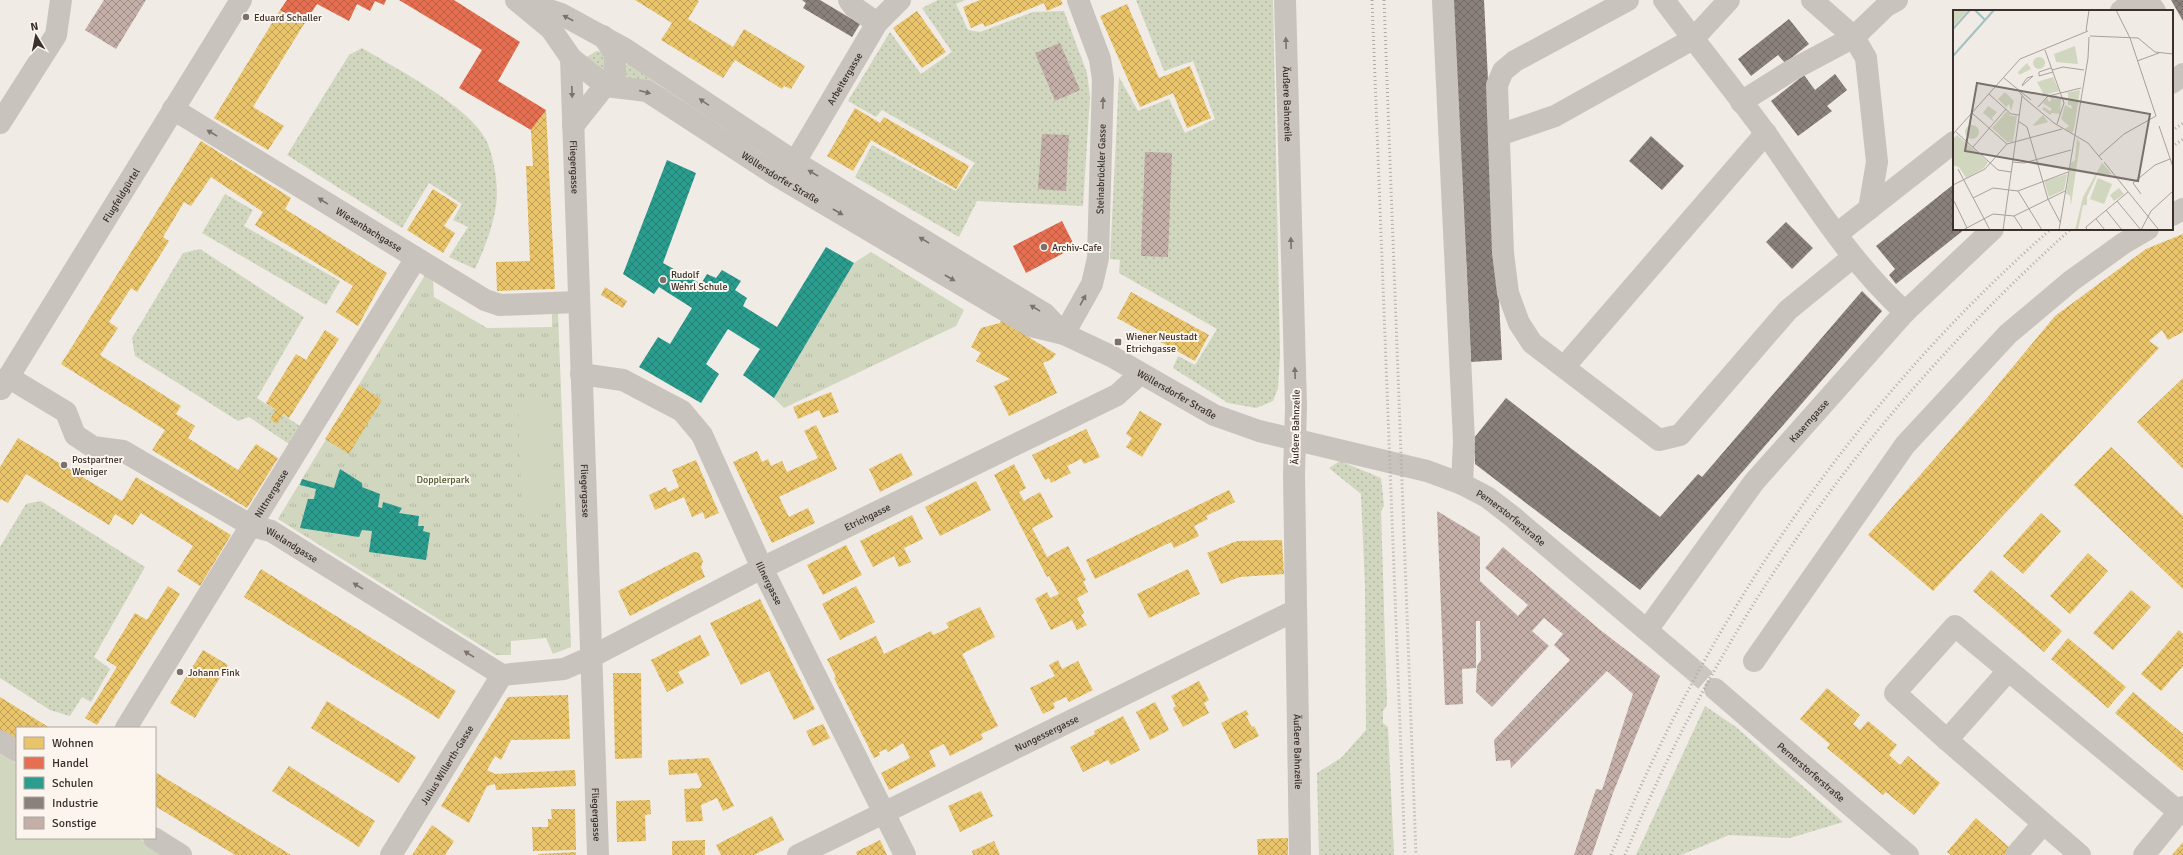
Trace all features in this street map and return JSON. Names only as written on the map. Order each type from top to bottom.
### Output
[{"type":"street","points":[[0,123],[56,35],[61,0]]},
{"type":"street","name":"Flugfeldgürtel","points":[[4,384],[241,0]]},
{"type":"street","name":"Wöllersdorfer Straße","points":[[517,0],[561,14],[603,36],[795,162],[1045,314],[1064,334]]},
{"type":"street","name":"Wöllersdorfer Straße","points":[[517,0],[552,29],[571,58],[606,86],[648,91],[774,174],[1031,326],[1064,334],[1110,356],[1214,415],[1259,431],[1295,440]]},
{"type":"street","points":[[849,0],[854,7],[877,22]]},
{"type":"street","name":"Arbeitergasse","points":[[795,162],[877,22],[900,0]]},
{"type":"street","name":"Steinabrückler Gasse","points":[[1064,334],[1092,284],[1098,258],[1103,79],[1100,59],[1078,0]]},
{"type":"street","name":"Äußere Bahnzeile","points":[[1285,0],[1296,406],[1296,610],[1300,855]]},
{"type":"street","points":[[1443,0],[1464,441],[1462,484]]},
{"type":"street","points":[[1628,0],[1515,61],[1503,71],[1497,85],[1503,253],[1508,293],[1519,323],[1532,343],[1659,440],[1680,434],[1788,310],[1853,257]]},
{"type":"street","points":[[1664,0],[1766,133],[1853,257],[1884,293],[1905,312]]},
{"type":"street","points":[[1499,135],[1555,116],[1693,39],[1729,0]]},
{"type":"street","points":[[1812,0],[1854,37],[1866,58],[1877,162],[1869,209]]},
{"type":"street","points":[[1741,102],[1792,70],[1854,37],[1886,6],[1897,0]]},
{"type":"street","points":[[2122,10],[2135,0]]},
{"type":"street","points":[[2147,0],[2154,10]]},
{"type":"street","points":[[571,58],[603,36]]},
{"type":"street","name":"Fliegergasse","points":[[573,126],[615,73],[615,54],[603,36]]},
{"type":"street","name":"Fliegergasse","points":[[571,58],[578,302],[598,855]]},
{"type":"street","points":[[2173,82],[2183,74]]},
{"type":"street","name":"Wiesenbachgasse","points":[[173,109],[485,300],[495,303],[578,302]]},
{"type":"street","points":[[1564,367],[1766,133]]},
{"type":"street","points":[[1837,234],[1953,143]]},
{"type":"street","points":[[2173,214],[2183,209]]},
{"type":"street","name":"Kaserngasse","points":[[1647,630],[1754,482],[1905,312],[1992,230]]},
{"type":"street","points":[[1754,661],[1905,445],[2008,334],[2071,281],[2124,243],[2146,230]]},
{"type":"street","name":"Nittnergasse","points":[[127,727],[416,258]]},
{"type":"street","name":"Illnergasse","points":[[581,374],[623,380],[682,411],[702,435],[762,568],[905,855]]},
{"type":"street","name":"Etrichgasse","points":[[591,657],[762,568],[1117,395],[1140,374]]},
{"type":"street","name":"Wielandgasse","points":[[4,384],[66,412],[75,436],[92,447],[122,451],[252,526],[271,531],[502,675]]},
{"type":"street","name":"Pernerstorferstraße","points":[[1295,440],[1426,471],[1462,484],[1487,498],[1513,517],[1689,666]]},
{"type":"street","name":"Nungessergasse","points":[[798,855],[1296,610]]},
{"type":"street","points":[[2080,855],[1895,693],[1955,626],[2008,671],[2181,810],[2144,855]]},
{"type":"street","points":[[502,675],[564,669],[591,657]]},
{"type":"street","points":[[1947,740],[2008,671]]},
{"type":"street","name":"Julius Willerth-Gasse","points":[[391,855],[502,675]]},
{"type":"street","name":"Pernerstorferstraße","points":[[1715,689],[1908,855]]},
{"type":"street","points":[[0,740],[16,750]]},
{"type":"street","points":[[2016,855],[2043,824]]},
{"type":"street","points":[[156,839],[181,855]]},
{"type":"green space","points":[[938,0],[965,0],[956,4],[968,30],[980,32],[1033,12],[1064,11],[1087,73],[1090,97],[1083,206],[977,201],[959,237],[855,177],[872,145],[956,191],[975,163],[882,110],[876,117],[848,101],[890,32],[921,74],[952,52],[922,8]]},
{"type":"green space","points":[[1136,0],[1273,0],[1280,355],[1278,388],[1273,401],[1256,408],[1228,403],[1173,368],[1178,356],[1195,365],[1217,329],[1119,273],[1120,260],[1110,259],[1119,77],[1138,111],[1169,99],[1185,133],[1215,119],[1193,61],[1164,71]]},
{"type":"green space","points":[[362,48],[448,101],[477,127],[486,140],[493,163],[497,198],[495,214],[485,246],[475,269],[449,257],[468,227],[453,220],[462,204],[429,183],[402,228],[287,155],[349,55]]},
{"type":"green space","points":[[597,51],[606,53],[607,76],[583,59]]},
{"type":"green space","points":[[627,62],[654,82],[776,159],[624,82]]},
{"type":"green space","points":[[225,194],[253,210],[244,226],[340,281],[326,305],[202,233]]},
{"type":"green space","points":[[200,249],[304,317],[257,398],[300,426],[289,444],[249,417],[238,421],[135,356],[132,338],[183,253]]},
{"type":"green space","points":[[871,252],[964,310],[956,326],[784,408],[774,398],[854,263]]},
{"type":"green space","name":"Dopplerpark","points":[[425,275],[433,280],[434,297],[487,328],[552,327],[552,312],[558,313],[571,647],[553,654],[546,638],[511,641],[511,655],[496,655],[278,519]]},
{"type":"green space","points":[[551,400],[555,513],[522,515],[518,401]]},
{"type":"green space","points":[[1340,461],[1381,478],[1384,506],[1381,511],[1387,705],[1383,711],[1383,723],[1388,727],[1394,855],[1319,855],[1317,773],[1341,758],[1366,730],[1365,586],[1361,494],[1329,468]]},
{"type":"green space","points":[[41,501],[145,567],[94,657],[110,669],[91,702],[82,697],[70,716],[50,710],[0,678],[0,547],[26,504]]},
{"type":"green space","points":[[1705,706],[1736,727],[1843,822],[1790,838],[1729,835],[1681,855],[1636,855]]},
{"type":"green space","points":[[0,754],[16,763],[16,839],[140,839],[166,855],[0,855]]},
{"type":"building: Wohnen","points":[[635,0],[697,0],[699,1],[688,19],[733,47],[744,29],[805,66],[791,89],[784,86],[782,89],[735,60],[723,78],[661,40],[672,23]]},
{"type":"building: Wohnen","points":[[980,0],[1061,0],[1063,4],[1047,11],[1044,3],[985,27],[983,23],[971,28],[963,7]]},
{"type":"building: Wohnen","points":[[1127,4],[1159,78],[1190,66],[1211,118],[1187,128],[1173,93],[1140,107],[1100,16]]},
{"type":"building: Wohnen","points":[[280,10],[304,24],[253,107],[284,126],[268,150],[214,118]]},
{"type":"building: Wohnen","points":[[917,11],[946,52],[922,68],[893,28]]},
{"type":"building: Wohnen","points":[[855,108],[880,123],[884,117],[969,166],[956,189],[871,140],[853,171],[827,156]]},
{"type":"building: Wohnen","points":[[546,110],[555,289],[497,291],[496,262],[530,261],[526,166],[533,166],[531,130]]},
{"type":"building: Wohnen","points":[[201,141],[291,198],[285,209],[387,273],[358,326],[336,312],[353,286],[255,225],[263,212],[211,177],[191,206],[184,202],[163,237],[169,241],[137,292],[131,288],[109,322],[118,328],[100,355],[181,406],[176,414],[195,426],[188,438],[238,470],[256,444],[278,458],[247,508],[152,450],[165,430],[61,364]]},
{"type":"building: Wohnen","points":[[433,189],[458,205],[444,226],[455,233],[443,253],[407,230]]},
{"type":"building: Wohnen","points":[[2183,234],[2183,332],[2168,340],[2162,330],[2149,341],[2159,348],[1933,591],[1868,535],[1982,404],[2055,316],[2146,249]]},
{"type":"building: Wohnen","points":[[605,287],[627,301],[623,308],[601,295]]},
{"type":"building: Wohnen","points":[[1131,292],[1209,335],[1195,361],[1117,318]]},
{"type":"building: Wohnen","points":[[1001,320],[1056,354],[1052,359],[1043,363],[1057,393],[1009,416],[994,386],[1010,379],[976,361],[981,353],[971,347],[981,328],[1000,323]]},
{"type":"building: Wohnen","points":[[325,330],[339,339],[289,418],[283,414],[277,424],[270,419],[276,410],[266,403],[296,354],[306,360]]},
{"type":"building: Wohnen","points":[[2183,378],[2183,469],[2137,422]]},
{"type":"building: Wohnen","points":[[359,385],[382,400],[349,454],[325,439]]},
{"type":"building: Wohnen","points":[[831,392],[839,412],[823,418],[819,410],[798,419],[793,407]]},
{"type":"building: Wohnen","points":[[1140,411],[1162,424],[1142,457],[1126,447],[1132,438],[1126,434]]},
{"type":"building: Wohnen","points":[[816,425],[837,469],[779,497],[789,517],[808,508],[815,523],[772,543],[733,462],[757,451],[762,462],[768,459],[771,466],[782,461],[787,472],[818,458],[804,431]]},
{"type":"building: Wohnen","points":[[1086,429],[1100,457],[1084,464],[1081,459],[1067,466],[1071,473],[1051,483],[1049,478],[1045,480],[1032,455]]},
{"type":"building: Wohnen","points":[[18,438],[122,501],[136,477],[231,535],[200,586],[177,571],[193,546],[141,513],[133,525],[115,514],[109,525],[26,474],[8,503],[1,499],[0,501],[0,467]]},
{"type":"building: Wohnen","points":[[2111,447],[2183,516],[2183,589],[2074,485]]},
{"type":"building: Wohnen","points":[[901,453],[913,475],[880,492],[869,469]]},
{"type":"building: Wohnen","points":[[696,460],[719,513],[705,519],[703,512],[692,517],[684,497],[655,510],[649,495],[666,487],[668,492],[679,487],[672,470]]},
{"type":"building: Wohnen","points":[[1014,464],[1026,488],[1019,492],[1024,501],[1040,492],[1053,517],[1032,528],[1047,557],[1068,546],[1086,580],[1083,581],[1088,592],[1077,598],[1084,613],[1081,615],[1087,625],[1077,630],[1072,620],[1051,630],[1035,599],[1047,592],[1050,598],[1059,594],[1049,576],[1047,577],[994,475]]},
{"type":"building: Wohnen","points":[[976,481],[991,510],[940,536],[925,507]]},
{"type":"building: Wohnen","points":[[1229,490],[1235,502],[1206,516],[1208,519],[1194,526],[1199,536],[1174,548],[1171,542],[1095,579],[1086,560]]},
{"type":"building: Wohnen","points":[[2041,513],[2061,531],[2023,574],[2003,556]]},
{"type":"building: Wohnen","points":[[912,515],[923,539],[904,548],[911,562],[899,567],[894,556],[873,567],[860,541]]},
{"type":"building: Wohnen","points":[[1282,540],[1284,574],[1240,577],[1221,584],[1207,553],[1237,541]]},
{"type":"building: Wohnen","points":[[846,545],[862,575],[823,595],[807,565]]},
{"type":"building: Wohnen","points":[[694,552],[699,553],[703,561],[701,567],[705,577],[630,616],[618,591]]},
{"type":"building: Wohnen","points":[[2088,553],[2108,571],[2070,614],[2050,596]]},
{"type":"building: Wohnen","points":[[261,569],[456,691],[439,719],[244,597]]},
{"type":"building: Wohnen","points":[[1188,569],[1200,594],[1149,618],[1137,594]]},
{"type":"building: Wohnen","points":[[1991,570],[2062,631],[2044,652],[1973,591]]},
{"type":"building: Wohnen","points":[[168,586],[180,594],[97,725],[85,718],[117,667],[106,660],[135,613],[147,620]]},
{"type":"building: Wohnen","points":[[856,586],[875,622],[840,640],[822,604]]},
{"type":"building: Wohnen","points":[[2131,590],[2151,607],[2113,650],[2093,633]]},
{"type":"building: Wohnen","points":[[760,599],[815,709],[794,720],[769,671],[741,685],[710,623]]},
{"type":"building: Wohnen","points":[[980,607],[995,637],[962,654],[998,726],[981,734],[983,739],[950,756],[944,744],[929,751],[936,766],[889,790],[881,773],[910,758],[903,743],[888,752],[886,749],[879,752],[880,755],[874,758],[834,678],[836,677],[827,659],[876,636],[884,654],[931,631],[933,635],[949,628],[946,623]]},
{"type":"building: Wohnen","points":[[2179,630],[2183,634],[2183,666],[2161,691],[2141,674]]},
{"type":"building: Wohnen","points":[[700,635],[710,655],[678,672],[684,683],[667,692],[651,660]]},
{"type":"building: Wohnen","points":[[2068,638],[2126,687],[2108,708],[2051,659]]},
{"type":"building: Wohnen","points":[[203,650],[228,665],[195,718],[170,703]]},
{"type":"building: Wohnen","points":[[1058,660],[1062,669],[1078,661],[1093,690],[1069,702],[1066,697],[1053,703],[1055,708],[1043,714],[1030,688],[1055,676],[1049,665]]},
{"type":"building: Wohnen","points":[[613,673],[641,673],[642,758],[615,759]]},
{"type":"building: Wohnen","points":[[1199,681],[1209,700],[1204,703],[1209,713],[1183,727],[1173,708],[1176,706],[1171,696]]},
{"type":"building: Wohnen","points":[[1827,688],[1860,715],[1853,724],[1860,730],[1868,721],[1897,745],[1889,755],[1900,765],[1908,756],[1940,783],[1914,815],[1886,792],[1883,795],[1827,748],[1830,744],[1800,719]]},
{"type":"building: Wohnen","points":[[2133,692],[2183,734],[2183,771],[2115,713]]},
{"type":"building: Wohnen","points":[[568,695],[570,739],[511,740],[501,760],[495,756],[487,770],[495,774],[575,770],[576,786],[496,790],[495,784],[487,786],[469,823],[441,806],[508,697]]},
{"type":"building: Wohnen","points":[[0,697],[48,727],[16,727],[16,742],[0,732]]},
{"type":"building: Wohnen","points":[[327,701],[416,757],[399,783],[311,728]]},
{"type":"building: Wohnen","points":[[1155,702],[1169,730],[1150,740],[1136,712]]},
{"type":"building: Wohnen","points":[[1246,710],[1249,715],[1246,716],[1252,727],[1254,726],[1259,736],[1234,749],[1221,723]]},
{"type":"building: Wohnen","points":[[1123,716],[1140,750],[1111,765],[1108,760],[1083,772],[1070,747],[1095,734],[1094,731]]},
{"type":"building: Wohnen","points":[[823,724],[830,738],[813,746],[806,731]]},
{"type":"building: Wohnen","points":[[709,758],[734,806],[723,811],[717,798],[701,805],[703,821],[686,822],[684,789],[700,788],[702,785],[697,773],[669,775],[668,760]]},
{"type":"building: Wohnen","points":[[289,766],[375,821],[359,847],[272,791]]},
{"type":"building: Wohnen","points":[[156,773],[291,855],[235,855],[156,807]]},
{"type":"building: Wohnen","points":[[981,791],[993,816],[960,832],[948,806]]},
{"type":"building: Wohnen","points":[[650,800],[651,814],[645,815],[646,841],[617,842],[616,801]]},
{"type":"building: Wohnen","points":[[551,809],[575,809],[576,850],[533,851],[532,827],[548,827],[548,819],[552,819]]},
{"type":"building: Wohnen","points":[[772,816],[784,840],[754,855],[721,855],[716,845]]},
{"type":"building: Wohnen","points":[[1976,818],[2018,855],[1951,855],[1947,852]]},
{"type":"building: Wohnen","points":[[432,825],[454,841],[445,855],[412,855]]},
{"type":"building: Wohnen","points":[[1288,838],[1288,855],[1258,855],[1257,839]]},
{"type":"building: Wohnen","points":[[705,840],[705,855],[672,855],[672,841]]},
{"type":"building: Wohnen","points":[[880,840],[887,855],[857,855],[856,852]]},
{"type":"building: Wohnen","points":[[994,841],[1000,855],[973,855],[972,851]]},
{"type":"building: Wohnen","points":[[2183,842],[2183,855],[2172,855]]},
{"type":"building: Wohnen","points":[[576,852],[576,855],[538,855],[538,854]]},
{"type":"building: Handel","points":[[287,0],[386,0],[384,5],[375,1],[370,11],[357,4],[349,21],[317,4],[304,24],[280,10]]},
{"type":"building: Handel","points":[[399,0],[454,0],[520,42],[498,81],[546,110],[531,130],[459,88],[482,50]]},
{"type":"building: Handel","name":"Archiv-Cafe","points":[[1062,221],[1075,247],[1026,273],[1013,246]]},
{"type":"building: Schulen","name":"Rudolf Wehrl Schule","points":[[667,160],[696,173],[663,263],[701,284],[707,274],[716,278],[722,270],[741,281],[735,290],[747,298],[743,306],[777,327],[826,247],[854,263],[774,398],[743,375],[760,349],[728,329],[706,364],[719,374],[701,403],[639,367],[658,337],[670,344],[692,308],[659,287],[654,294],[623,274]]},
{"type":"building: Schulen","points":[[340,469],[362,483],[362,487],[380,494],[378,507],[382,508],[383,502],[402,508],[399,513],[419,516],[418,526],[424,526],[423,531],[430,533],[426,560],[369,552],[372,531],[362,530],[359,537],[300,528],[308,499],[314,499],[316,489],[300,485],[302,479],[334,488]]},
{"type":"building: Industrie","points":[[802,0],[820,0],[860,24],[852,37],[803,8],[806,3]]},
{"type":"building: Industrie","points":[[1453,0],[1484,0],[1502,360],[1471,362]]},
{"type":"building: Industrie","points":[[2171,0],[2183,0],[2183,21]]},
{"type":"building: Industrie","points":[[1789,19],[1809,44],[1785,63],[1778,55],[1751,76],[1738,59]]},
{"type":"building: Industrie","points":[[1835,74],[1847,90],[1827,106],[1832,111],[1798,136],[1771,101],[1804,75],[1815,90]]},
{"type":"building: Industrie","points":[[1651,136],[1684,166],[1662,190],[1629,161]]},
{"type":"building: Industrie","points":[[1953,185],[1953,230],[1964,230],[1896,284],[1889,275],[1895,269],[1876,246]]},
{"type":"building: Industrie","points":[[1786,222],[1813,248],[1792,269],[1766,242]]},
{"type":"building: Industrie","points":[[1862,291],[1882,311],[1640,590],[1475,464],[1474,438],[1506,398],[1660,517],[1698,474],[1702,477]]},
{"type":"building: Sonstige","points":[[104,0],[146,0],[116,49],[85,30]]},
{"type":"building: Sonstige","points":[[1060,43],[1080,90],[1055,101],[1035,53]]},
{"type":"building: Sonstige","points":[[1042,134],[1069,135],[1066,191],[1038,189]]},
{"type":"building: Sonstige","points":[[1145,152],[1172,153],[1168,257],[1141,256]]},
{"type":"building: Sonstige","points":[[1437,511],[1480,537],[1480,581],[1518,616],[1528,605],[1485,568],[1503,547],[1599,629],[1660,676],[1613,793],[1592,855],[1574,855],[1596,789],[1602,790],[1633,694],[1607,671],[1511,768],[1510,760],[1496,761],[1494,740],[1570,660],[1554,645],[1563,634],[1544,618],[1532,631],[1549,646],[1492,707],[1476,692],[1477,666],[1481,660],[1480,621],[1476,621],[1476,668],[1462,669],[1463,704],[1445,705]]},
{"type":"tunnel","points":[[1689,666],[1715,689]]},
{"type":"railway","points":[[1372,0],[1405,855]]},
{"type":"railway","points":[[1384,0],[1416,855]]},
{"type":"railway","points":[[2173,130],[2183,123]]},
{"type":"railway","points":[[2173,146],[2183,139]]},
{"type":"railway","points":[[1611,855],[1650,767],[1693,681],[1742,597],[1795,516],[1852,439],[1914,365],[1980,295],[2050,230]]},
{"type":"railway","points":[[1625,855],[1665,765],[1710,678],[1759,596],[1812,516],[1870,440],[1932,367],[1999,297],[2070,230]]},
{"type":"place","name":"Eduard Schaller","points":[[246,17]]},
{"type":"place","name":"Archiv-Cafe","points":[[1044,247]]},
{"type":"place","name":"Rudolf Wehrl Schule","points":[[663,280]]},
{"type":"place","name":"Wiener Neustadt Etrichgasse","points":[[1118,342]]},
{"type":"place","name":"Postpartner Weniger","points":[[64,465]]},
{"type":"place","name":"Johann Fink","points":[[180,672]]}]
